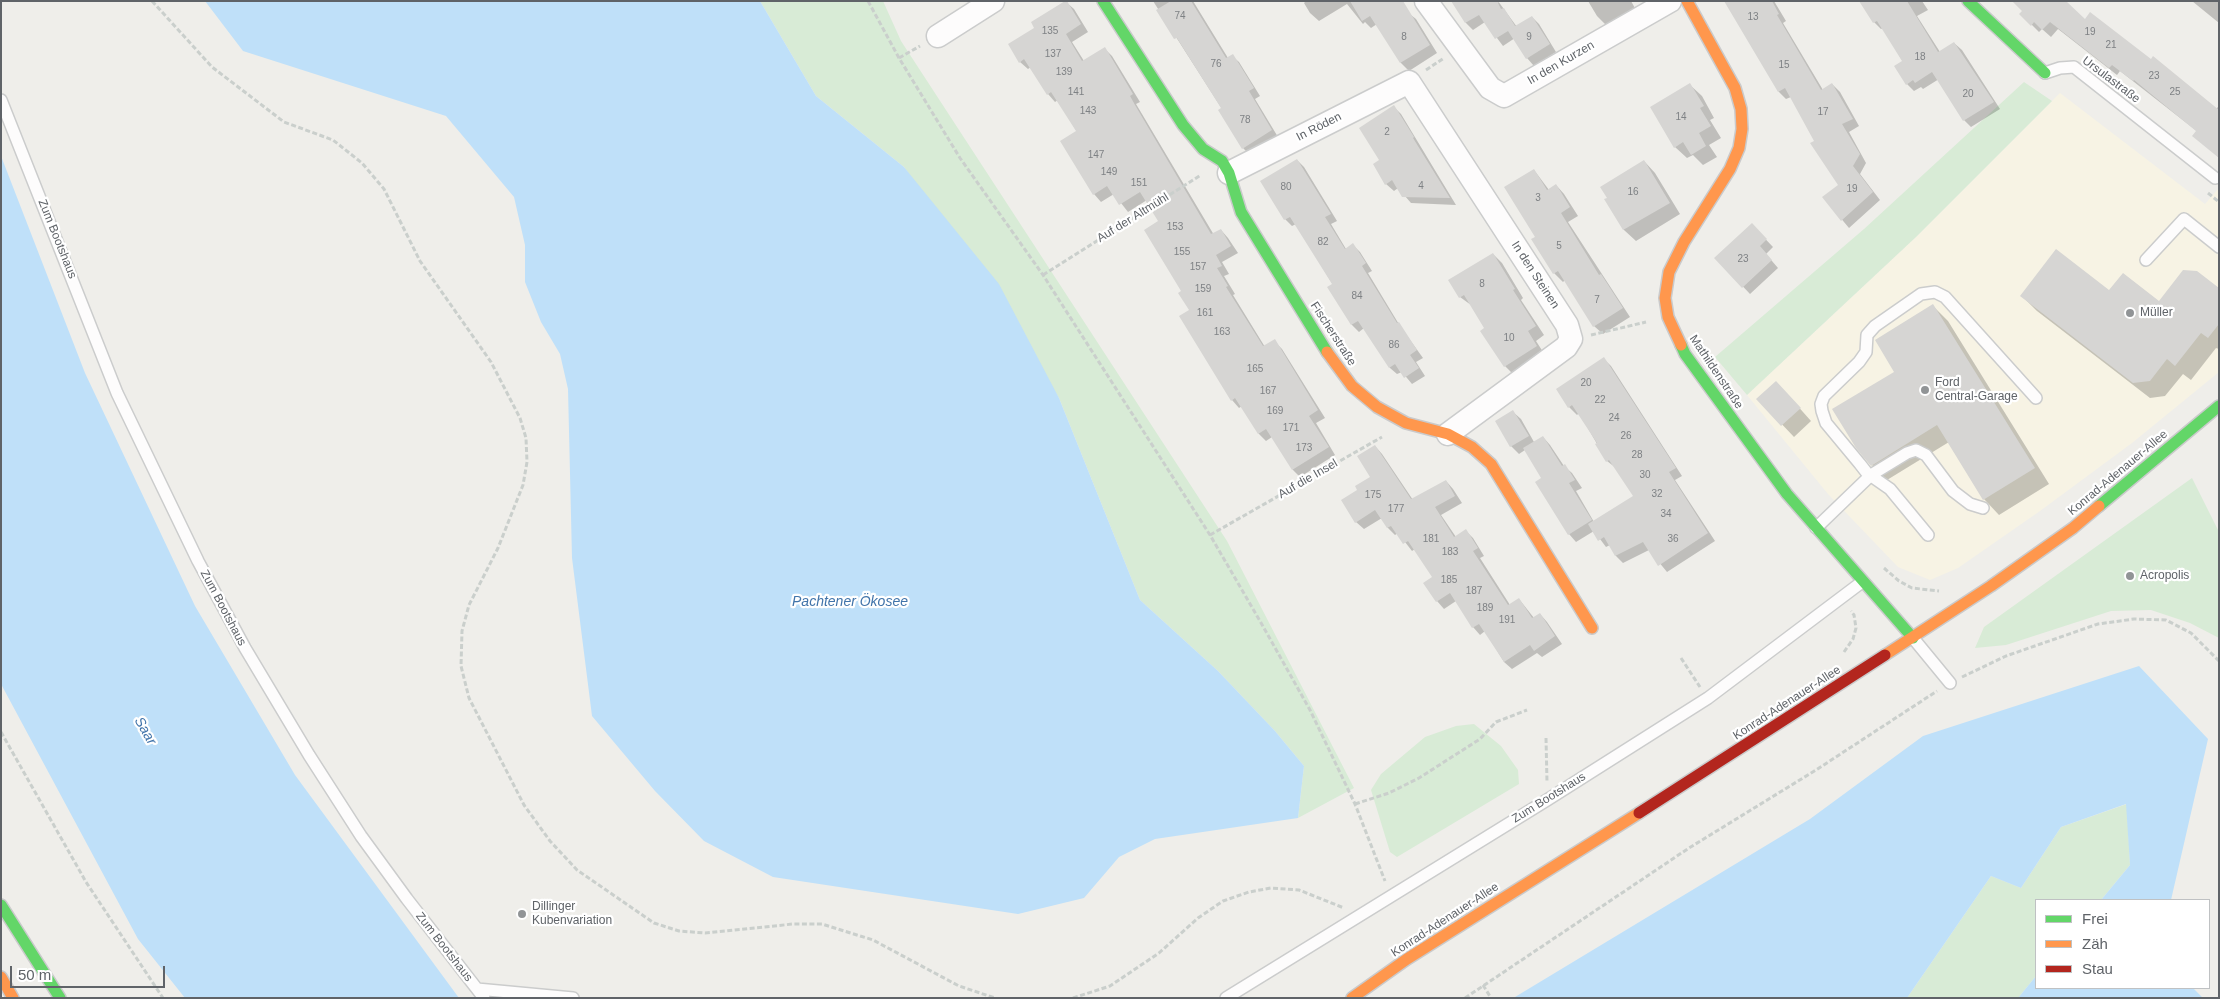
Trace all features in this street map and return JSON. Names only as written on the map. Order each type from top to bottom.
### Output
[{"type":"main road","points":[[1103,1],[1183,125],[1203,149],[1226,167]]},
{"type":"main road","name":"Mathildenstraße","points":[[1687,1],[1735,88],[1741,109],[1742,129],[1739,148],[1730,169],[1684,242],[1669,272],[1665,298],[1668,317],[1690,361],[1787,494],[1862,582],[1913,638]]},
{"type":"main road","name":"Ursulastraße","points":[[1968,1],[2044,73]]},
{"type":"main road","name":"Fischerstraße","points":[[1226,167],[1241,212],[1333,362],[1352,386],[1377,407],[1406,423],[1448,434],[1472,447],[1491,464],[1592,628]]},
{"type":"main road","name":"Konrad-Adenauer-Allee","points":[[1352,998],[1407,959],[1773,729],[1913,638],[2073,528],[2219,406]]},
{"type":"main road","points":[[1,905],[60,998]]},
{"type":"main road","points":[[1,977],[13,998]]},
{"type":"street","points":[[930,40],[993,1]]},
{"type":"street","points":[[1426,1],[1462,51]]},
{"type":"street","name":"In den Kurzen","points":[[1462,51],[1490,88],[1504,96],[1670,1]]},
{"type":"street","name":"In Röden","points":[[1226,167],[1409,82]]},
{"type":"street","name":"In den Steinen","points":[[1409,82],[1567,325],[1571,339]]},
{"type":"street","points":[[1448,434],[1566,347],[1571,339]]},
{"type":"lane","name":"Ursulastraße","points":[[2044,73],[2060,68],[2074,67],[2215,178]]},
{"type":"lane","name":"Zum Bootshaus","points":[[1,100],[117,392],[198,561],[244,648],[309,755],[361,836],[480,994],[572,998]]},
{"type":"lane","points":[[2146,260],[2184,220],[2219,248]]},
{"type":"lane","points":[[1928,535],[1890,489],[1871,475],[1826,423],[1821,404],[1824,396],[1863,357],[1866,352],[1867,335],[1875,326],[1921,294],[1935,292],[1945,297],[2036,398]]},
{"type":"lane","points":[[1820,532],[1871,475],[1907,453],[1916,450],[1926,455],[1953,491],[1970,504],[1983,508]]},
{"type":"lane","name":"Zum Bootshaus","points":[[1226,998],[1547,800],[1708,698],[1862,582]]},
{"type":"lane","points":[[1913,638],[1950,683]]},
{"type":"path","points":[[152,1],[212,67],[284,122],[333,140],[362,163],[384,189],[420,261],[491,362],[520,418],[526,438],[527,462],[523,486],[498,548],[469,605],[462,631],[461,666],[469,698],[524,805],[550,840],[577,870],[654,923],[680,932],[705,933],[792,924],[822,924],[873,940],[959,986],[995,998]]},
{"type":"path","points":[[868,1],[899,58],[960,158],[1043,275],[1210,535],[1310,710],[1355,804],[1391,896]]},
{"type":"path","points":[[899,58],[930,40]]},
{"type":"path","points":[[1409,82],[1462,51]]},
{"type":"path","name":"Auf der Altmühl","points":[[1043,275],[1226,167]]},
{"type":"path","points":[[1571,339],[1668,317]]},
{"type":"path","name":"Auf die Insel","points":[[1210,535],[1406,423]]},
{"type":"path","points":[[1841,597],[1854,614],[1856,628],[1853,639],[1843,653]]},
{"type":"path","points":[[1465,998],[1689,848],[1816,770],[1950,683],[2015,652],[2098,624],[2134,619],[2166,620],[2191,633],[2219,661]]},
{"type":"path","points":[[1681,658],[1708,698]]},
{"type":"path","points":[[1355,804],[1390,793],[1418,778],[1480,739],[1496,722],[1527,710]]},
{"type":"path","points":[[1,732],[86,882],[163,998]]},
{"type":"path","points":[[1546,738],[1547,800]]},
{"type":"path","points":[[1073,998],[1110,986],[1160,953],[1198,918],[1223,901],[1249,892],[1271,888],[1300,890],[1360,914]]},
{"type":"path","points":[[1483,986],[1491,998]]},
{"type":"shaded area","points":[[2060,93],[2205,204],[2219,188],[2219,372],[2132,443],[2040,511],[1958,568],[1930,580],[1898,567],[1828,494],[1747,395],[1916,237]]},
{"type":"green space","points":[[760,1],[883,1],[901,41],[1227,541],[1354,788],[1298,818],[1304,766],[1275,731],[1218,671],[1140,600],[1059,398],[904,167],[816,96]]},
{"type":"green space","points":[[2024,82],[2052,101],[1916,237],[1747,395],[1715,357],[1864,229]]},
{"type":"green space","points":[[2192,478],[2219,532],[2219,638],[2190,623],[2151,610],[2111,611],[2006,645],[1975,648],[1984,627]]},
{"type":"green space","points":[[1474,724],[1501,746],[1518,770],[1519,784],[1397,857],[1390,852],[1371,790],[1381,774],[1425,737],[1456,726]]},
{"type":"green space","points":[[2127,804],[2130,865],[2102,899],[2035,899],[2035,977],[2018,998],[1907,998],[1991,876],[2021,888],[2061,827]]},
{"type":"water","name":"Pachtener Ökosee","points":[[205,1],[760,1],[816,96],[904,167],[999,284],[1059,398],[1140,600],[1218,671],[1275,731],[1304,766],[1298,818],[1155,839],[1119,857],[1084,898],[1018,914],[773,877],[704,841],[655,791],[592,716],[572,558],[568,389],[560,354],[541,322],[525,282],[525,245],[514,197],[446,116],[243,51]]},
{"type":"water","name":"Saar","points":[[1,156],[85,373],[195,606],[295,775],[459,998],[185,998],[138,939],[1,684]]},
{"type":"water","points":[[2139,666],[2208,739],[2171,899],[2102,899],[2130,865],[2126,804],[2061,827],[2021,888],[1991,876],[1907,998],[1515,997],[1810,819],[1923,736]]},
{"type":"water","points":[[2035,977],[2035,989],[2194,989],[2203,998],[2018,998]]},
{"type":"building","points":[[1067,1],[1081,24],[1066,34],[1082,61],[1105,47],[1133,94],[1130,96],[1135,105],[1211,234],[1221,229],[1231,246],[1216,255],[1222,266],[1217,268],[1228,286],[1226,287],[1263,346],[1275,339],[1318,410],[1309,416],[1329,447],[1292,470],[1266,429],[1258,434],[1235,398],[1231,401],[1179,316],[1189,310],[1178,293],[1181,291],[1144,230],[1158,221],[1140,192],[1119,205],[1107,186],[1093,195],[1060,141],[1076,131],[1051,92],[1047,95],[1024,59],[1019,63],[1008,44],[1034,28],[1031,22]]},
{"type":"building","points":[[1171,1],[1191,1],[1226,58],[1233,54],[1254,88],[1249,91],[1272,130],[1242,149],[1218,110],[1221,108],[1177,38],[1174,39],[1156,10]]},
{"type":"building","points":[[1350,1],[1403,1],[1430,45],[1400,63],[1370,16],[1362,21]]},
{"type":"building","points":[[1451,1],[1500,1],[1498,3],[1501,9],[1504,8],[1515,26],[1532,16],[1550,44],[1526,59],[1508,31],[1495,39],[1479,15],[1465,23]]},
{"type":"building","points":[[1724,1],[1772,1],[1779,14],[1777,15],[1821,90],[1832,83],[1853,119],[1842,124],[1860,154],[1853,166],[1873,192],[1841,221],[1822,197],[1838,185],[1810,143],[1814,141],[1785,88],[1778,92]]},
{"type":"building","points":[[1859,1],[1907,1],[1938,52],[1954,42],[1994,102],[1963,121],[1932,72],[1915,83],[1913,80],[1906,85],[1894,66],[1902,61],[1877,21],[1873,23]]},
{"type":"building","points":[[2012,1],[2066,1],[2085,19],[2090,12],[2151,59],[2153,56],[2219,110],[2219,158],[2192,136],[2196,131],[2134,80],[2112,65],[2109,68],[2050,22],[2042,30],[2034,22],[2031,26],[2019,14],[2022,11]]},
{"type":"building","points":[[1690,83],[1704,106],[1700,108],[1711,126],[1699,133],[1706,146],[1691,155],[1683,142],[1674,148],[1650,107]]},
{"type":"building","points":[[1394,105],[1450,198],[1402,197],[1392,180],[1385,185],[1373,164],[1379,160],[1359,128]]},
{"type":"building","points":[[1297,159],[1331,214],[1325,217],[1345,249],[1353,243],[1366,263],[1362,266],[1397,323],[1399,322],[1417,350],[1410,355],[1419,368],[1404,378],[1395,364],[1389,368],[1358,321],[1351,325],[1327,287],[1332,284],[1290,217],[1284,220],[1260,181]]},
{"type":"building","points":[[1644,160],[1670,203],[1623,230],[1604,199],[1607,198],[1600,187]]},
{"type":"building","points":[[1534,169],[1547,190],[1556,184],[1570,207],[1561,213],[1599,275],[1601,274],[1623,308],[1593,327],[1558,271],[1553,274],[1531,239],[1535,237],[1504,187]]},
{"type":"building","points":[[1752,223],[1767,239],[1760,246],[1772,260],[1742,288],[1714,258]]},
{"type":"building","name":"Müller","points":[[2056,249],[2109,290],[2123,273],[2159,301],[2183,270],[2197,271],[2219,288],[2219,324],[2208,338],[2201,333],[2175,366],[2167,359],[2150,381],[2133,383],[2020,296]]},
{"type":"building","points":[[1493,253],[1515,289],[1513,290],[1536,326],[1528,331],[1537,346],[1504,367],[1480,331],[1484,328],[1464,295],[1459,298],[1448,280]]},
{"type":"building","name":"Ford Central-Garage","points":[[1933,304],[2035,468],[1983,500],[1937,425],[1871,466],[1856,448],[1832,409],[1894,372],[1875,340]]},
{"type":"building","points":[[1604,357],[1676,468],[1669,472],[1708,533],[1658,566],[1643,542],[1615,556],[1604,537],[1598,541],[1588,524],[1633,496],[1609,460],[1606,462],[1595,444],[1597,443],[1572,405],[1568,408],[1556,389]]},
{"type":"building","points":[[1776,381],[1801,408],[1781,426],[1756,399]]},
{"type":"building","points":[[1513,410],[1529,436],[1510,447],[1495,421]]},
{"type":"building","points":[[1543,436],[1562,466],[1565,464],[1575,480],[1569,483],[1592,520],[1568,535],[1535,482],[1541,478],[1523,448]]},
{"type":"building","points":[[1375,445],[1411,499],[1446,480],[1455,496],[1435,507],[1454,537],[1466,529],[1478,548],[1473,551],[1508,605],[1519,598],[1532,618],[1540,613],[1555,636],[1534,651],[1530,645],[1504,662],[1479,624],[1472,628],[1450,593],[1436,602],[1423,583],[1432,577],[1408,541],[1403,544],[1391,526],[1387,528],[1375,510],[1355,523],[1341,500],[1357,490],[1355,486],[1370,477],[1357,456]]},
{"type":"traffic: fast","points":[[1103,1],[1183,125],[1203,149],[1222,161],[1229,173],[1241,212],[1327,352]]},
{"type":"traffic: fast","points":[[1968,1],[2045,73]]},
{"type":"traffic: fast","points":[[1681,345],[1685,354],[1787,494],[1913,638]]},
{"type":"traffic: fast","points":[[2099,506],[2219,406]]},
{"type":"traffic: fast","points":[[1,905],[60,998]]},
{"type":"traffic: slow","points":[[1681,345],[1668,317],[1665,298],[1669,272],[1684,242],[1730,169],[1739,148],[1742,129],[1741,109],[1735,88],[1687,1]]},
{"type":"traffic: slow","points":[[1327,352],[1352,386],[1377,407],[1406,423],[1448,434],[1472,447],[1491,464],[1592,628]]},
{"type":"traffic: slow","points":[[1885,655],[1991,586],[2073,528],[2099,506]]},
{"type":"traffic: slow","points":[[1352,998],[1407,959],[1639,813]]},
{"type":"traffic: slow","points":[[1,977],[13,998]]},
{"type":"traffic: jam","points":[[1639,813],[1885,655]]},
{"type":"place","name":"Müller","points":[[2130,313]]},
{"type":"place","name":"Ford Central-Garage","points":[[1925,390]]},
{"type":"place","name":"Acropolis","points":[[2130,576]]},
{"type":"place","name":"Dillinger Kubenvariation","points":[[522,914]]}]
